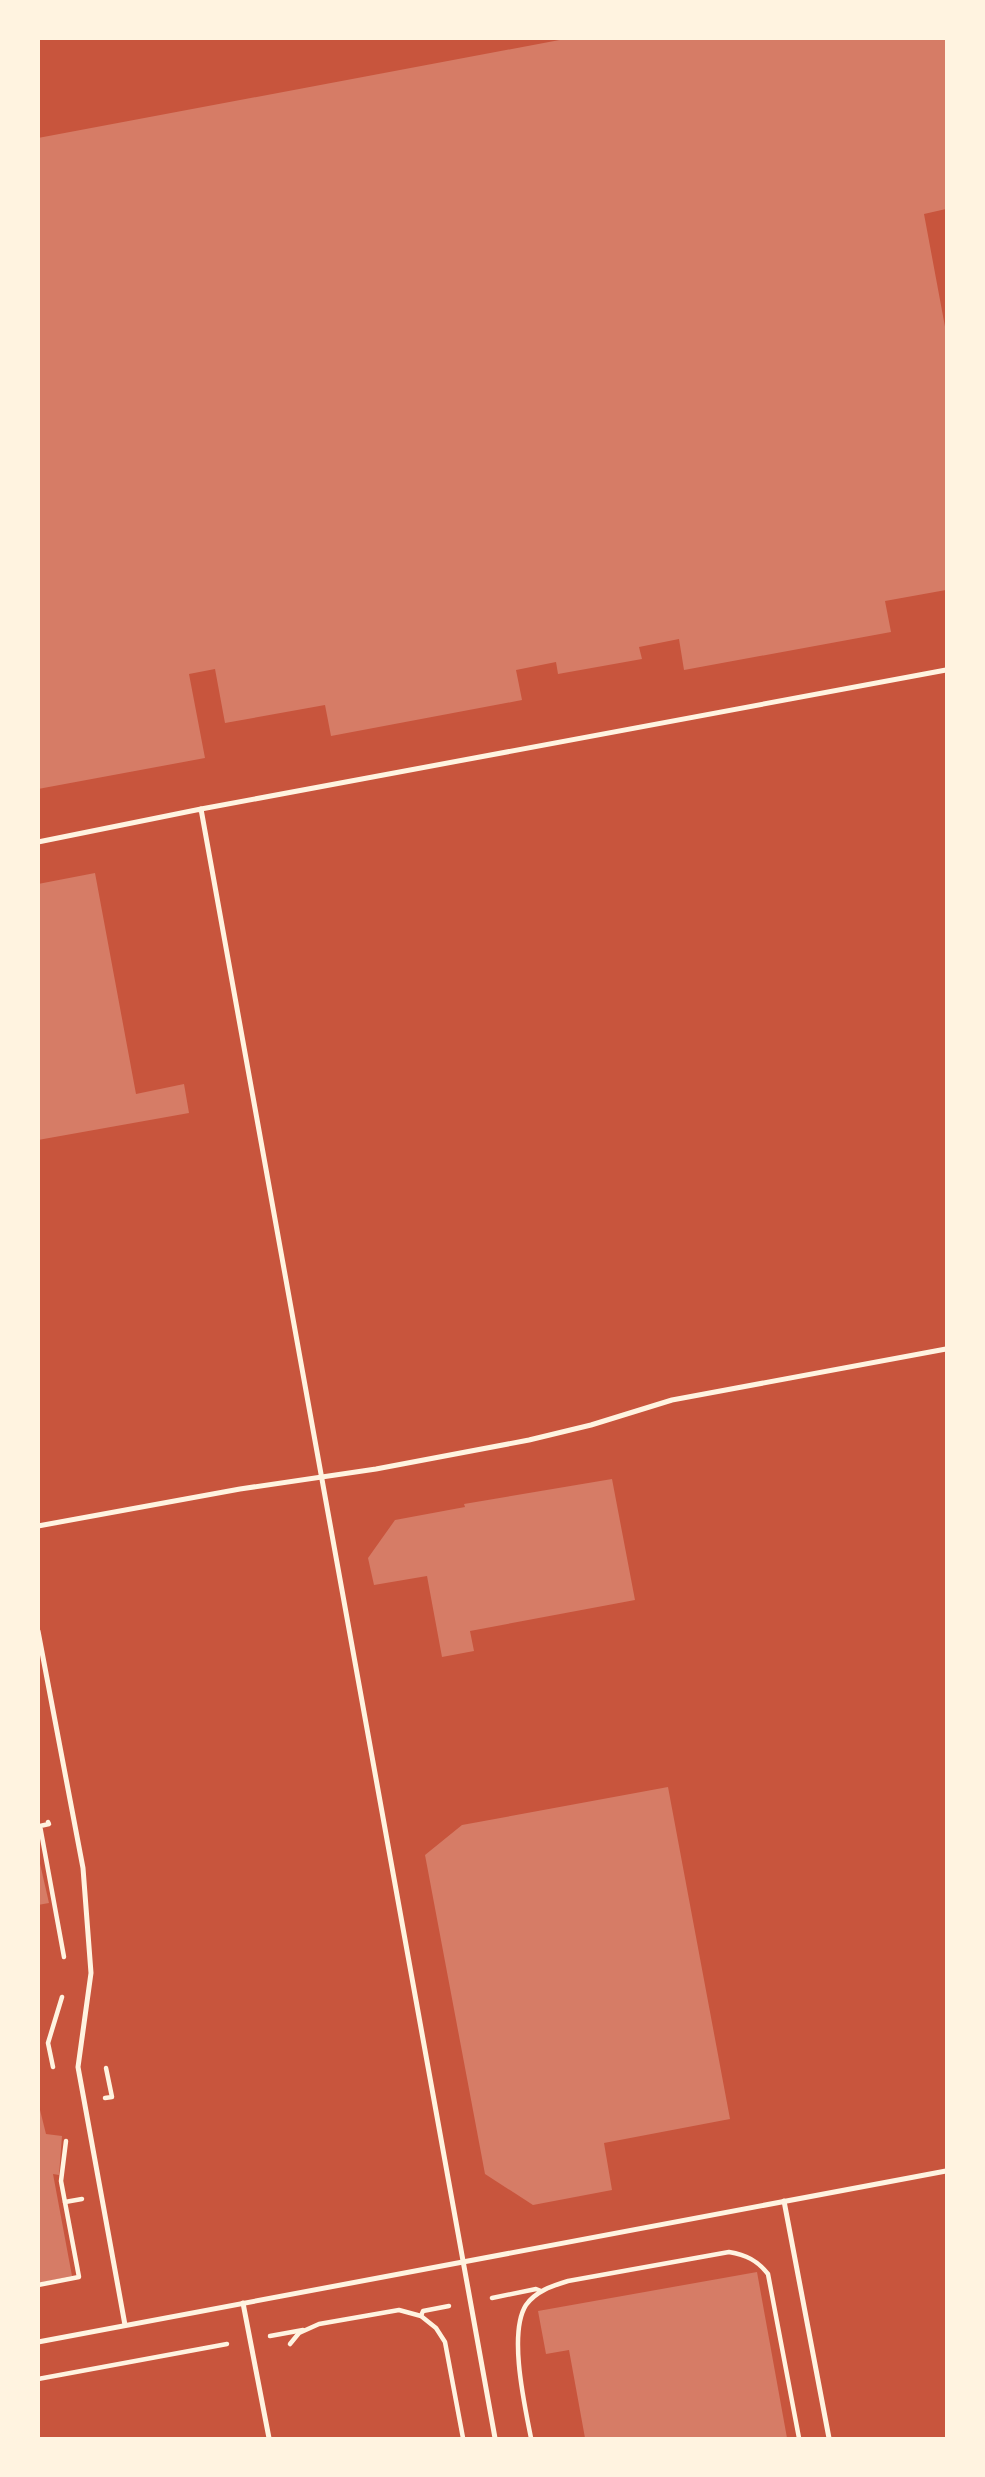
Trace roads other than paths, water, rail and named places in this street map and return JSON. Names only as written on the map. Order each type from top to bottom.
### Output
[{"type":"lane","points":[[38,842],[201,809],[947,670]]},
{"type":"lane","points":[[201,809],[495,2438]]},
{"type":"lane","points":[[38,1526],[240,1489],[376,1469],[529,1440],[591,1425],[672,1400],[947,1349]]},
{"type":"lane","points":[[38,1631],[82,1868],[91,1973],[78,2067],[125,2325]]},
{"type":"lane","points":[[38,2342],[947,2171]]},
{"type":"lane","points":[[785,2201],[829,2438]]},
{"type":"lane","points":[[243,2303],[269,2438]]}]
